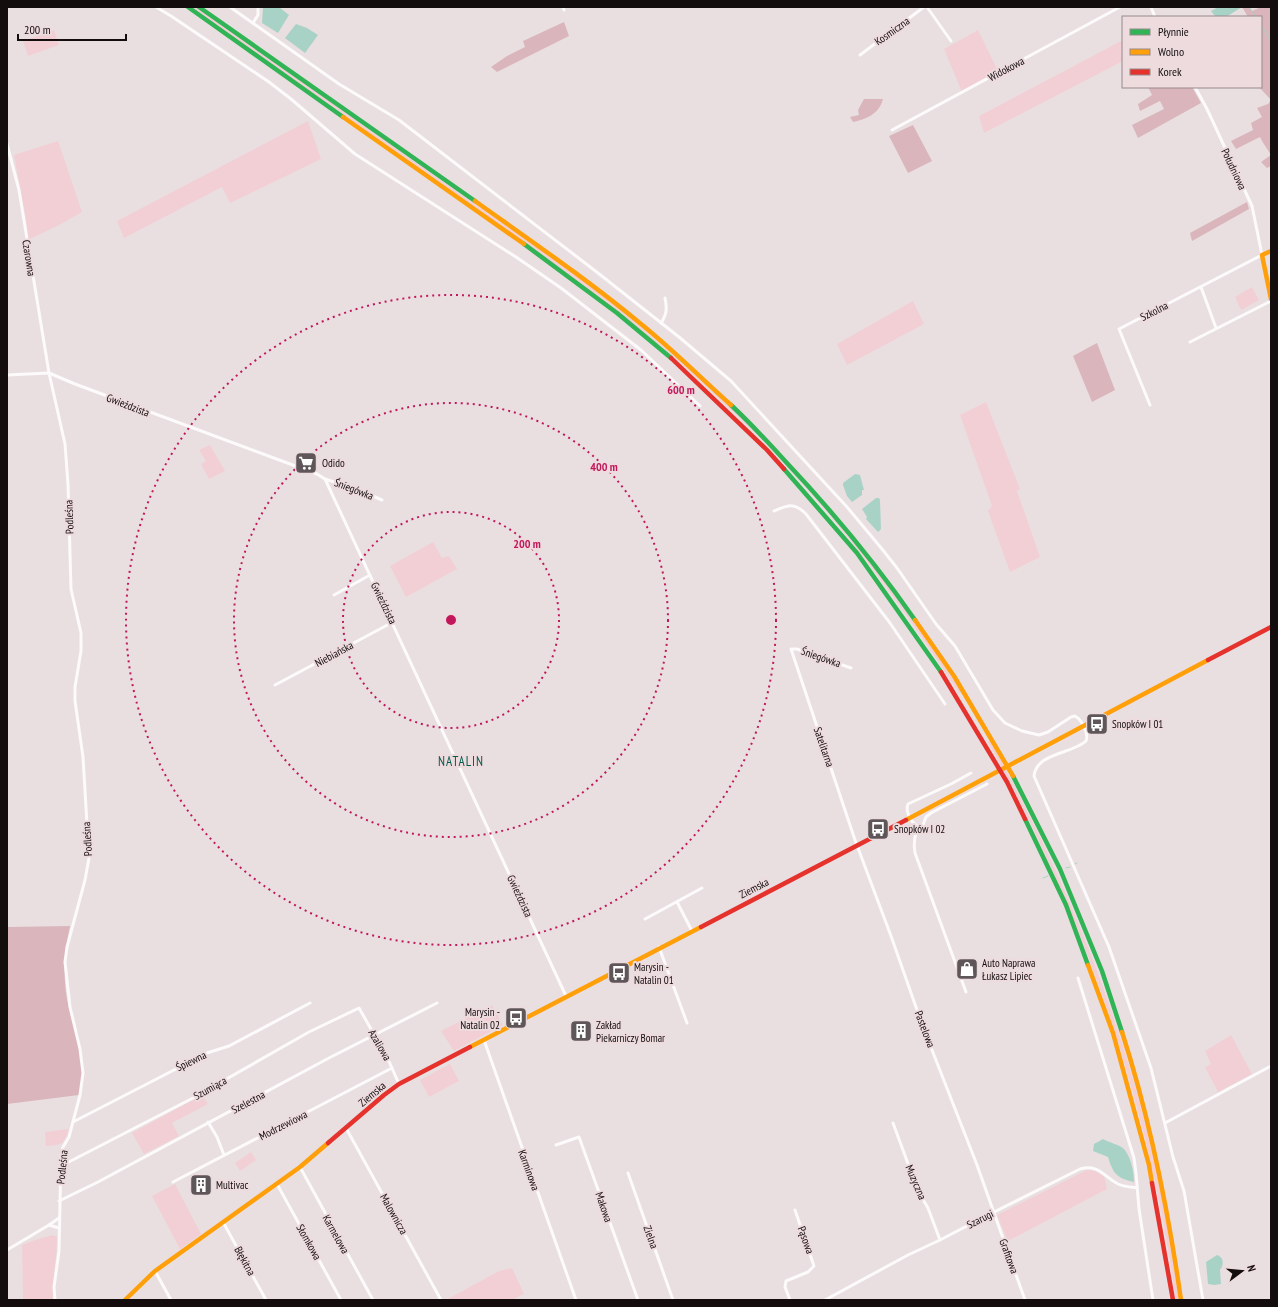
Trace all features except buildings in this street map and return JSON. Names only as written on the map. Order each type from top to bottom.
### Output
[{"type":"main road","points":[[188,7],[586,288],[644,335],[698,382],[758,440],[825,514],[878,580],[924,644],[974,723],[1019,804],[1058,887],[1090,965],[1118,1046],[1144,1139],[1160,1217],[1173,1300]]},
{"type":"main road","points":[[199,7],[590,283],[643,325],[703,377],[758,431],[823,500],[874,562],[935,646],[980,716],[1026,799],[1055,859],[1092,946],[1125,1039],[1152,1137],[1170,1227],[1181,1300]]},
{"type":"main road","points":[[1271,251],[1262,255],[1271,300]]},
{"type":"main road","name":"Ziemska","points":[[127,1299],[155,1272],[300,1167],[384,1095],[399,1084],[1271,627]]},
{"type":"street","points":[[156,7],[269,82],[361,158],[516,257],[561,288],[641,350],[700,406]]},
{"type":"street","points":[[230,7],[339,84],[399,120],[598,273],[731,381],[847,507],[897,568],[936,624],[955,646],[993,710],[1002,720],[1015,729],[1035,734],[1048,732],[1072,716],[1077,718],[1083,726],[1087,740],[1084,743],[1041,763],[1036,768],[1034,776],[1113,958],[1151,1068],[1173,1157],[1184,1191],[1203,1300]]},
{"type":"street","points":[[253,24],[258,15],[258,7]]},
{"type":"street","name":"Kosmiczna","points":[[860,55],[924,7]]},
{"type":"street","points":[[927,7],[951,41]]},
{"type":"street","name":"Widokowa","points":[[892,130],[1120,7]]},
{"type":"street","name":"Południowa","points":[[1196,88],[1252,206],[1262,255]]},
{"type":"street","name":"Czarowna","points":[[7,144],[22,205],[49,373]]},
{"type":"street","name":"Szkolna","points":[[1150,405],[1119,329],[1262,255]]},
{"type":"street","points":[[1201,287],[1216,328]]},
{"type":"street","points":[[661,323],[667,309],[665,298]]},
{"type":"street","points":[[1190,342],[1271,300]]},
{"type":"street","points":[[7,375],[49,373]]},
{"type":"street","name":"Gwieździsta","points":[[49,373],[150,413],[317,474],[325,479],[393,622],[566,996]]},
{"type":"street","name":"Podleśna","points":[[49,373],[65,444],[68,484],[71,589],[81,633],[81,651],[75,687],[75,701],[83,757],[88,858],[85,880],[67,947],[65,962],[70,1006],[80,1049],[83,1073],[82,1088],[69,1137],[63,1147],[59,1201],[58,1252],[54,1287],[55,1300]]},
{"type":"street","name":"Śniegówka","points":[[325,479],[359,490],[382,500]]},
{"type":"street","points":[[774,511],[790,505],[798,507],[806,514],[890,623],[945,704]]},
{"type":"street","points":[[334,595],[370,575]]},
{"type":"street","name":"Niebiańska","points":[[275,685],[393,622]]},
{"type":"street","name":"Śniegówka","points":[[791,649],[797,649],[851,668]]},
{"type":"street","name":"Satelitarna","points":[[791,649],[857,845]]},
{"type":"street","points":[[918,826],[913,823],[910,817],[907,807],[908,804],[971,773]]},
{"type":"street","points":[[918,826],[923,825],[926,817],[931,813],[987,784]]},
{"type":"street","points":[[918,826],[914,839],[915,854],[966,992]]},
{"type":"street","name":"Pastelowa","points":[[857,845],[923,1027],[994,1212]]},
{"type":"street","points":[[645,919],[702,888]]},
{"type":"street","points":[[677,902],[692,930]]},
{"type":"street","points":[[659,947],[687,1023]]},
{"type":"street","points":[[1078,978],[1135,1165],[1139,1209],[1153,1300]]},
{"type":"street","name":"Śpiewna","points":[[73,1122],[207,1053],[229,1046],[310,1003]]},
{"type":"street","name":"Szelestna","points":[[59,1201],[62,1201],[208,1122],[437,1003]]},
{"type":"street","name":"Azaliowa","points":[[359,1008],[387,1057],[399,1084]]},
{"type":"street","name":"Szumiąca","points":[[61,1166],[193,1098],[310,1032],[359,1008]]},
{"type":"street","name":"Karminowa","points":[[483,1039],[576,1300]]},
{"type":"street","points":[[1165,1123],[1271,1066]]},
{"type":"street","name":"Modrzewiowa","points":[[173,1182],[392,1068]]},
{"type":"street","points":[[208,1122],[217,1137],[224,1155]]},
{"type":"street","name":"Muzyczna","points":[[893,1123],[918,1191],[928,1208],[940,1240]]},
{"type":"street","name":"Malownicza","points":[[346,1128],[441,1300]]},
{"type":"street","name":"Makowa","points":[[556,1145],[579,1137],[638,1300]]},
{"type":"street","name":"Karmelowa","points":[[300,1167],[373,1300]]},
{"type":"street","name":"Szarugi","points":[[825,1300],[908,1255],[1067,1175],[1085,1168],[1096,1168],[1119,1184],[1137,1188]]},
{"type":"street","name":"Zielna","points":[[628,1174],[673,1300]]},
{"type":"street","name":"Słomkowa","points":[[276,1184],[341,1300]]},
{"type":"street","name":"Pąsowa","points":[[790,1300],[785,1287],[786,1281],[808,1272],[814,1266],[795,1210]]},
{"type":"street","name":"Grafitowa","points":[[994,1212],[1025,1300]]},
{"type":"street","points":[[7,1250],[59,1218]]},
{"type":"street","name":"Błękitna","points":[[223,1222],[266,1300]]},
{"type":"street","points":[[49,1225],[59,1228]]},
{"type":"street","points":[[155,1272],[170,1300]]},
{"type":"shaded area","points":[[191,7],[196,7],[581,279],[622,311],[722,398],[830,512],[882,577],[946,668],[961,692],[959,693],[913,624],[880,579],[829,514],[769,448],[684,366],[662,347]]},
{"type":"shaded area","points":[[263,7],[279,7],[289,15],[278,33],[262,23]]},
{"type":"shaded area","points":[[1218,7],[1242,7],[1228,16],[1215,16],[1211,11]]},
{"type":"shaded area","points":[[1242,7],[1249,7],[1252,11],[1261,7],[1271,7],[1271,100],[1260,88],[1262,88],[1262,16],[1247,16]]},
{"type":"shaded area","points":[[564,22],[569,36],[497,72],[491,67],[507,56],[525,47],[523,41]]},
{"type":"shaded area","points":[[296,24],[307,28],[318,35],[305,53],[285,38]]},
{"type":"shaded area","points":[[54,30],[59,45],[28,56],[23,41]]},
{"type":"shaded area","points":[[978,30],[999,73],[962,92],[944,49]]},
{"type":"shaded area","points":[[1122,41],[1122,62],[984,133],[979,116]]},
{"type":"shaded area","points":[[1148,88],[1193,88],[1201,103],[1138,138],[1132,125],[1164,109],[1160,101],[1140,111],[1138,104],[1152,95]]},
{"type":"shaded area","points":[[864,99],[883,99],[879,108],[872,115],[853,122],[850,117],[859,115],[858,110]]},
{"type":"shaded area","points":[[1271,100],[1271,155],[1260,137],[1236,149],[1231,141],[1253,130],[1251,123],[1262,117],[1257,108],[1268,104]]},
{"type":"shaded area","points":[[308,121],[321,159],[230,203],[222,187],[124,238],[117,221]]},
{"type":"shaded area","points":[[913,125],[932,161],[908,173],[889,136]]},
{"type":"shaded area","points":[[58,141],[82,212],[28,240],[26,219],[14,155]]},
{"type":"shaded area","points":[[1271,155],[1271,166],[1267,168],[1261,162]]},
{"type":"shaded area","points":[[1247,202],[1249,209],[1192,241],[1190,233]]},
{"type":"shaded area","points":[[1252,287],[1259,300],[1241,310],[1235,297]]},
{"type":"shaded area","points":[[913,301],[924,324],[847,365],[837,344]]},
{"type":"shaded area","points":[[1097,343],[1115,390],[1092,402],[1073,356]]},
{"type":"shaded area","points":[[986,402],[1020,489],[1017,491],[1040,557],[1010,572],[988,511],[992,506],[960,415]]},
{"type":"shaded area","points":[[210,445],[225,471],[209,479],[201,464],[206,461],[199,450]]},
{"type":"shaded area","points":[[855,474],[860,475],[864,490],[862,490],[862,495],[852,502],[847,496],[843,483]]},
{"type":"shaded area","points":[[876,498],[879,498],[880,500],[881,529],[878,532],[866,519],[867,517],[862,509]]},
{"type":"shaded area","points":[[433,542],[442,558],[449,556],[457,569],[406,597],[390,566]]},
{"type":"shaded area","points":[[990,741],[1062,884],[1102,983],[1119,1033],[1153,1156],[1179,1300],[1176,1300],[1164,1227],[1149,1154],[1130,1083],[1108,1012],[1083,943],[1054,875],[1023,808],[988,742]]},
{"type":"shaded area","points":[[70,926],[66,951],[65,976],[66,993],[80,1053],[82,1077],[79,1095],[7,1104],[7,927]]},
{"type":"shaded area","points":[[492,1005],[503,1025],[454,1051],[441,1031]]},
{"type":"shaded area","points":[[1231,1035],[1252,1074],[1218,1092],[1205,1067],[1211,1064],[1205,1051]]},
{"type":"shaded area","points":[[450,1064],[459,1081],[429,1097],[420,1080]]},
{"type":"shaded area","points":[[202,1095],[208,1104],[172,1123],[179,1136],[144,1154],[132,1133]]},
{"type":"shaded area","points":[[69,1129],[62,1143],[46,1146],[45,1132]]},
{"type":"shaded area","points":[[1103,1139],[1124,1149],[1129,1156],[1132,1165],[1134,1182],[1119,1177],[1114,1171],[1108,1157],[1093,1151],[1094,1144]]},
{"type":"shaded area","points":[[251,1152],[256,1160],[240,1171],[235,1163]]},
{"type":"shaded area","points":[[1087,1170],[1095,1171],[1104,1176],[1107,1189],[1008,1241],[997,1215]]},
{"type":"shaded area","points":[[175,1184],[201,1234],[180,1249],[152,1196]]},
{"type":"shaded area","points":[[52,1235],[57,1237],[53,1300],[23,1300],[22,1245]]},
{"type":"shaded area","points":[[1217,1255],[1221,1257],[1223,1264],[1222,1268],[1220,1269],[1221,1284],[1208,1284],[1206,1262]]},
{"type":"shaded area","points":[[512,1268],[524,1294],[512,1300],[446,1300],[499,1271]]},
{"type":"waterway","points":[[1249,7],[1255,16]]},
{"type":"waterway","points":[[1262,27],[1271,41]]},
{"type":"waterway","points":[[1066,868],[1070,867]]},
{"type":"waterway","points":[[1043,878],[1048,876]]},
{"type":"traffic: fast","points":[[188,7],[343,117]]},
{"type":"traffic: fast","points":[[199,7],[475,201]]},
{"type":"traffic: fast","points":[[524,244],[617,313],[671,358]]},
{"type":"traffic: fast","points":[[731,405],[772,447],[837,519],[885,579],[915,620]]},
{"type":"traffic: fast","points":[[784,469],[857,553],[941,672]]},
{"type":"traffic: fast","points":[[1013,776],[1060,869],[1102,971],[1122,1032]]},
{"type":"traffic: fast","points":[[1025,819],[1066,905],[1088,965]]},
{"type":"traffic: slow","points":[[343,117],[524,244]]},
{"type":"traffic: slow","points":[[475,201],[601,292],[664,343],[731,405]]},
{"type":"traffic: slow","points":[[1271,251],[1262,255],[1271,299]]},
{"type":"traffic: slow","points":[[915,620],[954,676],[1013,776]]},
{"type":"traffic: slow","points":[[906,820],[1208,660]]},
{"type":"traffic: slow","points":[[470,1047],[701,927]]},
{"type":"traffic: slow","points":[[1088,965],[1113,1033],[1149,1165],[1152,1183]]},
{"type":"traffic: slow","points":[[1122,1032],[1150,1131],[1164,1198],[1181,1300]]},
{"type":"traffic: slow","points":[[125,1300],[155,1271],[300,1167],[328,1143]]},
{"type":"traffic: jam","points":[[671,358],[767,450],[784,469]]},
{"type":"traffic: jam","points":[[1208,660],[1271,627]]},
{"type":"traffic: jam","points":[[941,672],[1007,782],[1025,819]]},
{"type":"traffic: jam","points":[[701,927],[906,820]]},
{"type":"traffic: jam","points":[[328,1143],[399,1084],[470,1047]]},
{"type":"traffic: jam","points":[[1152,1183],[1173,1300]]},
{"type":"place","name":"Odido","points":[[306,463]]},
{"type":"place","name":"Snopków I 01","points":[[1097,724]]},
{"type":"place","name":"Snopków I 02","points":[[878,829]]},
{"type":"place","name":"Auto Naprawa Łukasz Lipiec","points":[[967,969]]},
{"type":"place","name":"Marysin - Natalin 01","points":[[619,973]]},
{"type":"place","name":"Marysin - Natalin 02","points":[[516,1018]]},
{"type":"place","name":"Zakład Piekarniczy Bomar","points":[[581,1031]]},
{"type":"place","name":"Multivac","points":[[201,1185]]},
{"type":"district","name":"NATALIN","points":[[461,761]]}]
